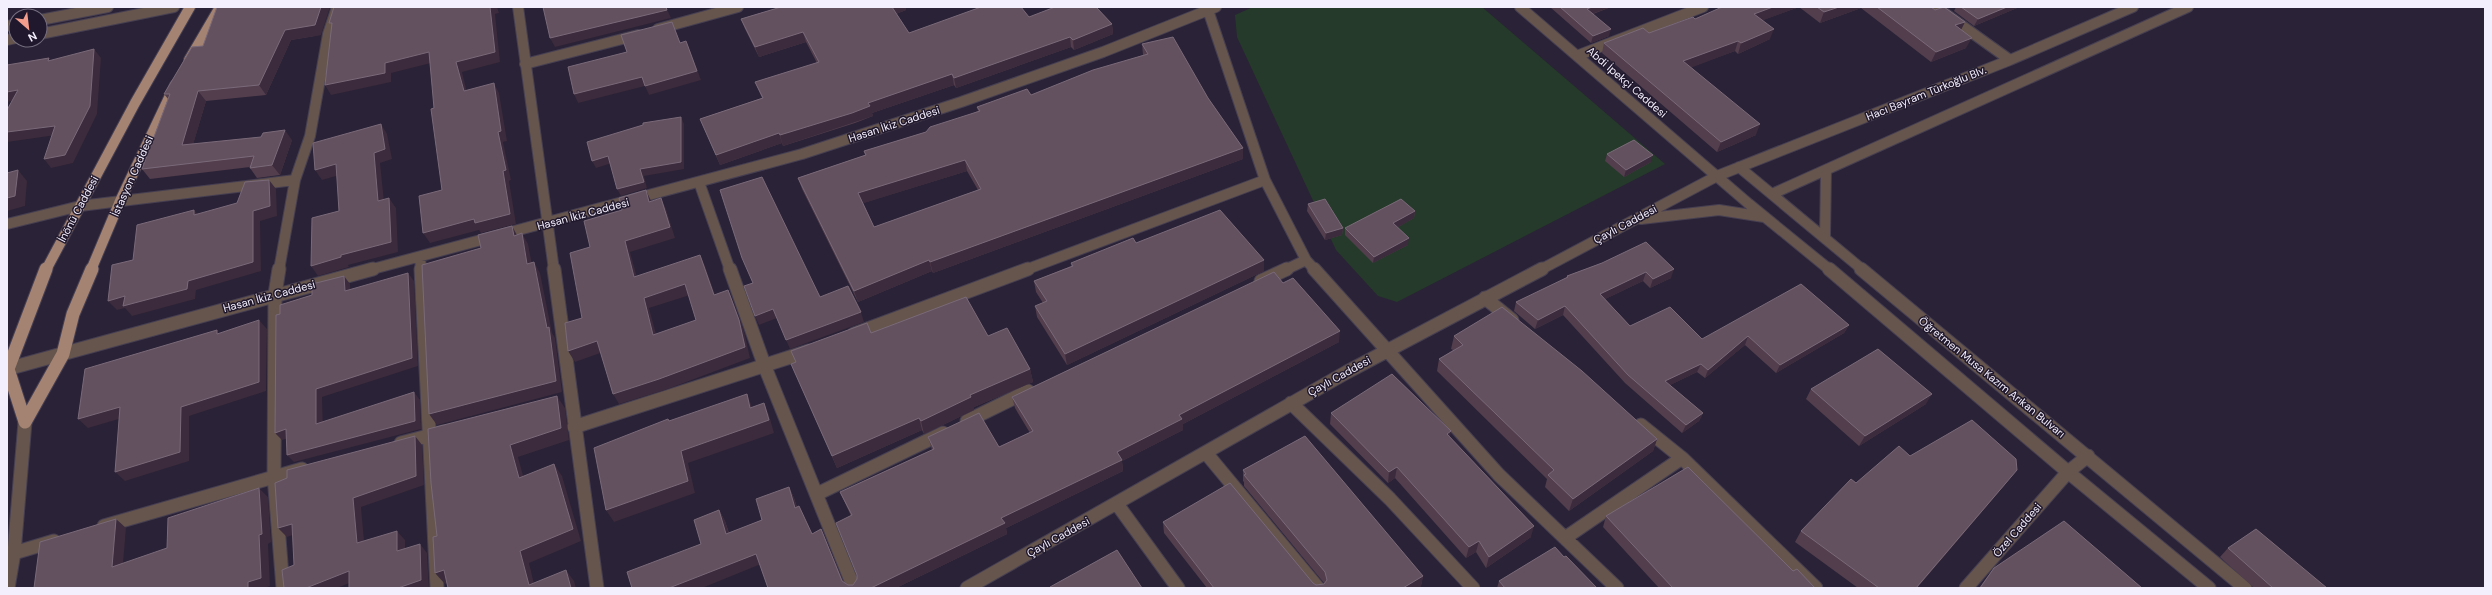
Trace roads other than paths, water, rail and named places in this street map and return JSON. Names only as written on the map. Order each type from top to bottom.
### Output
[{"type":"main road","name":"İnönü Caddesi","points":[[8,369],[42,277],[135,103],[190,7]]},
{"type":"main road","name":"İstasyon Caddesi","points":[[63,354],[73,314],[120,201],[166,101],[220,7]]},
{"type":"main road","points":[[25,422],[63,354]]},
{"type":"main road","points":[[8,369],[25,422]]},
{"type":"street","points":[[48,18],[108,7]]},
{"type":"street","points":[[48,32],[174,7]]},
{"type":"street","points":[[283,588],[274,476],[275,294],[295,180],[310,136],[328,34],[337,7]]},
{"type":"street","points":[[518,7],[597,588]]},
{"type":"street","points":[[526,64],[738,7]]},
{"type":"street","name":"Abdi İpekçi Caddesi","points":[[1520,7],[1579,55],[1717,176]]},
{"type":"street","points":[[1579,55],[1703,7]]},
{"type":"street","points":[[1936,7],[2010,60]]},
{"type":"street","name":"Hacı Bayram Türkoğlu Blv.","points":[[1717,176],[2010,60],[2133,7]]},
{"type":"street","points":[[1772,194],[2188,7]]},
{"type":"street","points":[[1211,8],[1265,180],[1306,260],[1386,351],[1499,475],[1617,588]]},
{"type":"street","name":"Hasan İkiz Caddesi","points":[[8,369],[275,294],[547,224],[802,154],[961,102],[1103,52],[1211,8]]},
{"type":"street","name":"Öğretmen Musa Kazım Arıkan Bulvarı","points":[[1739,167],[2245,588]]},
{"type":"street","points":[[1825,238],[1826,170]]},
{"type":"street","name":"Öğretmen Musa Kazım Arıkan Bulvarı","points":[[1717,176],[1877,308],[2068,472],[2209,588]]},
{"type":"street","name":"Çaylı Caddesi","points":[[967,588],[1117,504],[1291,403],[1485,298],[1717,176]]},
{"type":"street","points":[[7,224],[80,206],[295,180]]},
{"type":"street","points":[[840,339],[1265,180]]},
{"type":"street","points":[[699,182],[765,367],[854,588]]},
{"type":"street","points":[[1630,221],[1687,212],[1719,210],[1765,217]]},
{"type":"street","points":[[420,257],[437,588]]},
{"type":"street","points":[[1249,287],[1306,260]]},
{"type":"street","points":[[1485,298],[1522,328]]},
{"type":"street","points":[[574,427],[765,367],[818,348]]},
{"type":"street","points":[[817,494],[1038,386]]},
{"type":"street","points":[[555,402],[570,398]]},
{"type":"street","points":[[1291,403],[1390,499],[1473,588]]},
{"type":"street","points":[[1632,418],[1682,458],[1816,588]]},
{"type":"street","points":[[8,588],[14,553],[25,422]]},
{"type":"street","points":[[389,446],[458,428]]},
{"type":"street","points":[[1206,453],[1318,588]]},
{"type":"street","name":"Özel Caddesi","points":[[1966,588],[2068,472],[2088,456]]},
{"type":"street","points":[[1565,538],[1682,458]]},
{"type":"street","points":[[90,530],[312,466]]},
{"type":"street","points":[[1117,504],[1178,588]]},
{"type":"street","points":[[14,553],[67,537]]}]
